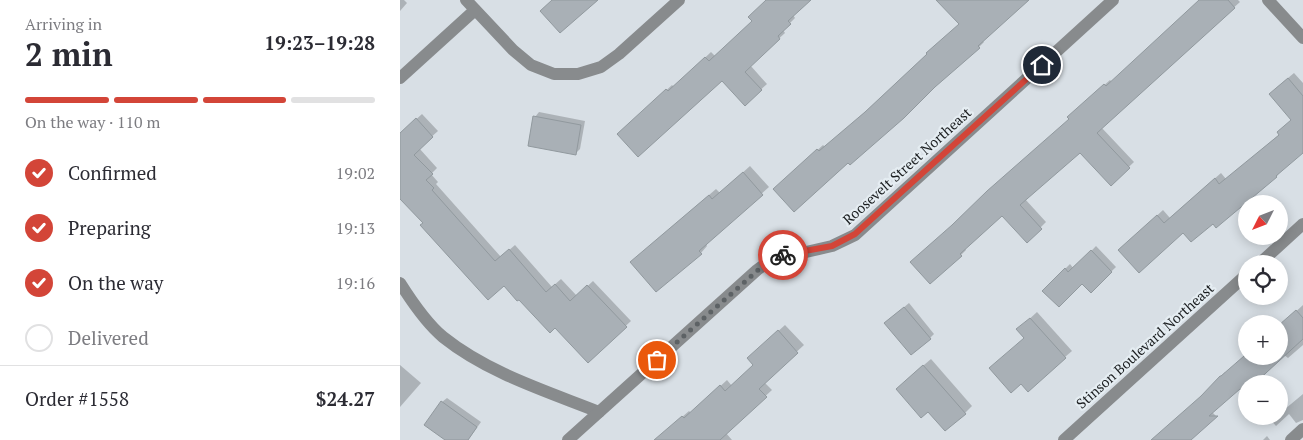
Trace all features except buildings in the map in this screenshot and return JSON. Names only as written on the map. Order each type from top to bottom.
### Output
[{"type":"street","points":[[466,0],[513,50],[531,65],[554,74],[578,74],[601,67],[619,54],[679,0]]},
{"type":"street","name":"Roosevelt Street Northeast","points":[[568,440],[772,259],[789,253],[806,252],[832,246],[855,234],[1113,0]]},
{"type":"street","points":[[1268,0],[1303,38]]},
{"type":"street","points":[[400,78],[475,10]]},
{"type":"street","points":[[1269,255],[1303,224]]},
{"type":"street","name":"Stinson Boulevard Northeast","points":[[1064,440],[1238,282]]},
{"type":"street","points":[[400,283],[413,304],[442,336],[478,362],[599,412]]},
{"type":"street","points":[[1291,440],[1303,429]]},
{"type":"way so far","points":[[657,360],[758,270],[772,259],[783,255]]},
{"type":"route","points":[[783,255],[832,246],[855,234],[1042,65]]}]
